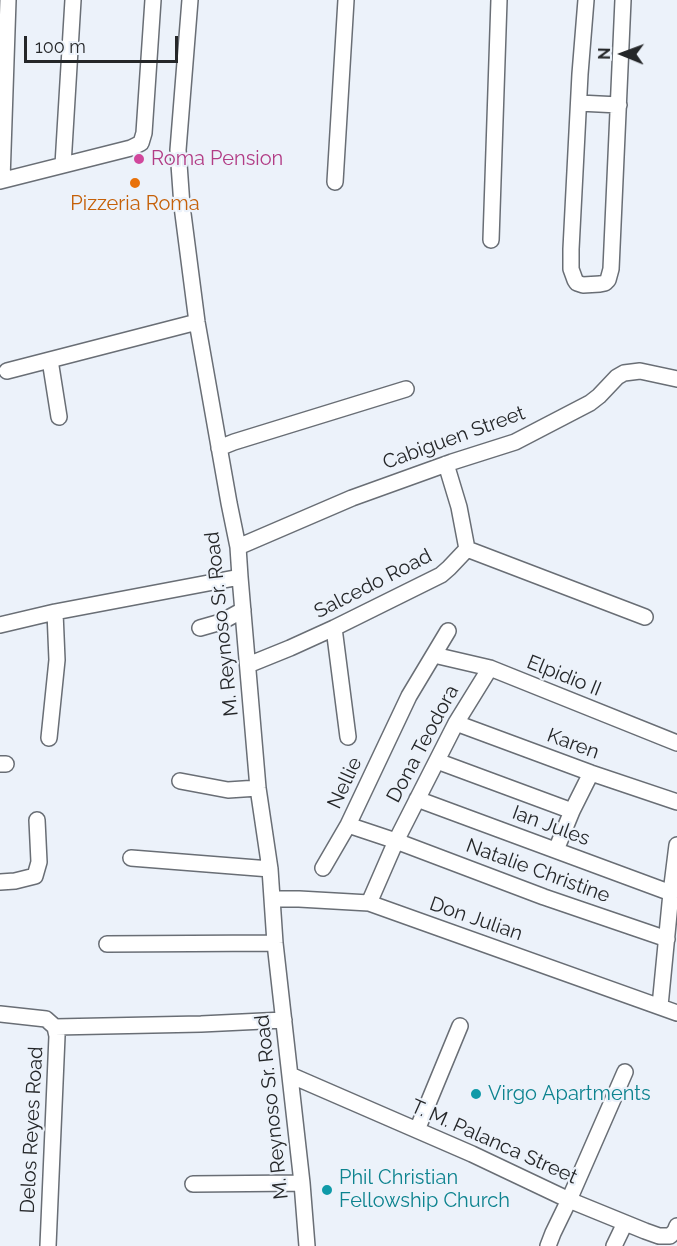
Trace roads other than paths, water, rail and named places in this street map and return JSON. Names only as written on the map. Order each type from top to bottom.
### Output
[{"type":"street","points":[[8,0],[1,181],[131,148],[141,143],[144,134],[153,0]]},
{"type":"street","points":[[63,165],[73,0]]},
{"type":"street","name":"M. Reynoso Sr. Road","points":[[190,0],[178,150],[182,206],[197,322],[238,547],[258,788],[270,869],[275,943],[307,1246]]},
{"type":"street","points":[[335,182],[346,0]]},
{"type":"street","points":[[491,240],[499,0]]},
{"type":"street","points":[[586,0],[571,269],[574,280],[583,285],[605,283],[608,280],[610,269],[623,0]]},
{"type":"street","points":[[579,103],[619,105]]},
{"type":"street","points":[[8,371],[197,322]]},
{"type":"street","points":[[50,360],[59,417]]},
{"type":"street","name":"Cabiguen Street","points":[[238,547],[352,498],[515,442],[590,403],[624,373],[640,371],[677,379]]},
{"type":"street","points":[[219,448],[406,389]]},
{"type":"street","points":[[446,464],[459,507],[467,549],[645,617]]},
{"type":"street","name":"Salcedo Road","points":[[248,665],[334,628],[441,575],[467,549]]},
{"type":"street","points":[[0,625],[55,612],[240,577]]},
{"type":"street","points":[[200,628],[221,622],[243,610]]},
{"type":"street","points":[[49,738],[57,660],[55,612]]},
{"type":"street","points":[[334,628],[348,737]]},
{"type":"street","name":"Nellie","points":[[396,841],[348,825],[409,696],[448,631]]},
{"type":"street","name":"Elpidio II","points":[[434,655],[490,668],[677,743]]},
{"type":"street","name":"Dona Teodora","points":[[396,841],[456,723],[490,668]]},
{"type":"street","name":"Karen","points":[[456,723],[677,802]]},
{"type":"street","points":[[437,761],[572,811]]},
{"type":"street","points":[[556,850],[591,773]]},
{"type":"street","points":[[180,781],[228,790],[258,788]]},
{"type":"street","name":"Ian Jules","points":[[417,799],[671,893]]},
{"type":"street","points":[[0,882],[35,876],[39,862],[37,820]]},
{"type":"street","points":[[323,868],[348,825]]},
{"type":"street","points":[[369,903],[396,841]]},
{"type":"street","name":"Natalie Christine","points":[[396,841],[544,897],[667,939]]},
{"type":"street","points":[[660,1006],[677,845]]},
{"type":"street","points":[[131,858],[270,869]]},
{"type":"street","name":"Don Julian","points":[[272,899],[369,903],[677,1013]]},
{"type":"street","points":[[107,944],[275,943]]},
{"type":"street","points":[[0,1014],[51,1023],[201,1024],[284,1020]]},
{"type":"street","name":"Delos Reyes Road","points":[[48,1246],[57,1036],[51,1023]]},
{"type":"street","points":[[417,1130],[460,1026]]},
{"type":"street","points":[[548,1246],[625,1072]]},
{"type":"street","name":"T. M. Palanca Street","points":[[290,1075],[625,1223],[664,1237],[670,1236],[677,1226]]},
{"type":"street","points":[[193,1184],[302,1183]]},
{"type":"street","points":[[614,1246],[625,1223]]},
{"type":"place","name":"Roma Pension","points":[[139,159]]},
{"type":"place","name":"Pizzeria Roma","points":[[135,183]]},
{"type":"place","name":"Virgo Apartments","points":[[476,1094]]},
{"type":"place","name":"Phil Christian Fellowship Church","points":[[327,1190]]}]
